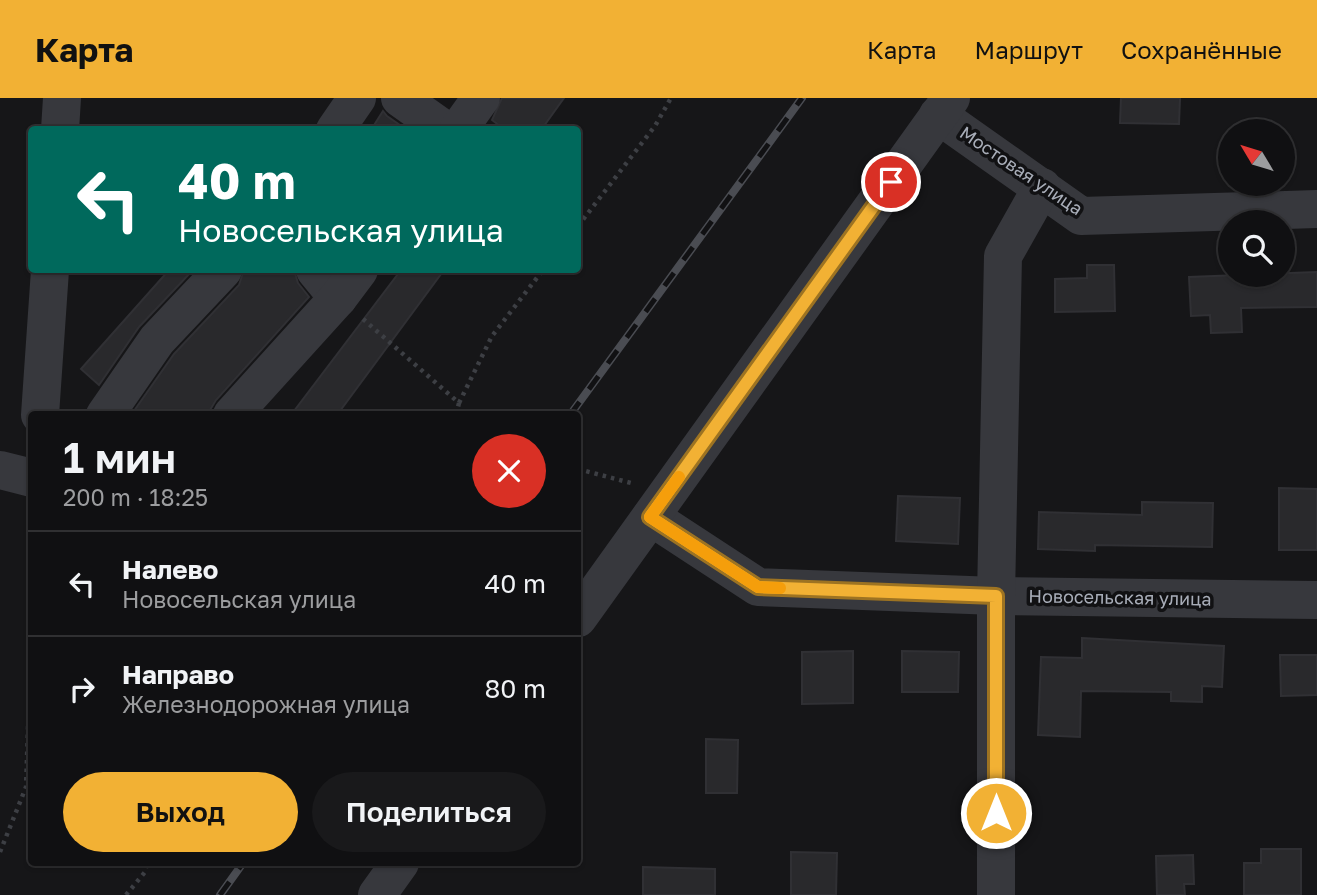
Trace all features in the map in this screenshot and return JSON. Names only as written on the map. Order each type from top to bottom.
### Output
[{"type":"street","points":[[60,126],[62,98]]},
{"type":"street","points":[[338,126],[357,98]]},
{"type":"street","points":[[400,98],[439,126]]},
{"type":"street","points":[[461,126],[481,98]]},
{"type":"street","points":[[581,614],[944,106]]},
{"type":"street","name":"Мостовая улица","points":[[944,106],[1081,216],[1317,208]]},
{"type":"street","points":[[996,895],[996,596],[1003,257],[1042,187]]},
{"type":"street","points":[[40,411],[50,273]]},
{"type":"street","points":[[108,411],[157,340],[220,273]]},
{"type":"street","points":[[235,411],[337,279]]},
{"type":"street","points":[[0,470],[28,477]]},
{"type":"street","name":"Новосельская улица","points":[[659,505],[758,587],[996,596],[1317,600]]},
{"type":"street","points":[[377,895],[398,866]]},
{"type":"path","points":[[581,222],[655,126],[671,98]]},
{"type":"path","points":[[457,411],[458,403],[492,336],[541,273]]},
{"type":"path","points":[[337,279],[458,403]]},
{"type":"path","points":[[581,470],[659,505]]},
{"type":"path","points":[[0,852],[26,787],[28,728]]},
{"type":"path","points":[[126,895],[145,872],[146,866]]},
{"type":"building","points":[[502,98],[564,98],[544,126],[500,126],[492,120]]},
{"type":"building","points":[[1121,98],[1180,98],[1179,124],[1120,123]]},
{"type":"building","points":[[383,111],[401,126],[374,126]]},
{"type":"building","points":[[1087,265],[1114,265],[1115,311],[1055,312],[1055,279],[1087,278]]},
{"type":"building","points":[[1317,272],[1317,307],[1241,308],[1242,332],[1211,333],[1210,315],[1191,316],[1189,277],[1218,276],[1218,287],[1295,287],[1295,273]]},
{"type":"building","points":[[166,273],[190,273],[139,327],[99,385],[81,369]]},
{"type":"building","points":[[243,273],[295,273],[298,283],[309,297],[216,400],[209,411],[134,411],[174,354],[239,285]]},
{"type":"building","points":[[399,273],[442,273],[340,411],[294,411]]},
{"type":"building","points":[[1279,488],[1317,489],[1317,550],[1279,550]]},
{"type":"building","points":[[898,496],[960,498],[958,544],[896,541]]},
{"type":"building","points":[[1142,502],[1213,503],[1212,547],[1095,545],[1095,551],[1038,549],[1039,512],[1142,515]]},
{"type":"building","points":[[1082,638],[1224,646],[1222,687],[1202,686],[1202,702],[1171,701],[1171,692],[1081,691],[1080,737],[1038,735],[1041,657],[1082,658]]},
{"type":"building","points":[[853,651],[853,703],[802,704],[802,652]]},
{"type":"building","points":[[902,651],[959,652],[958,692],[902,692]]},
{"type":"building","points":[[1280,655],[1317,655],[1317,695],[1281,696]]},
{"type":"building","points":[[706,739],[738,740],[737,793],[706,793]]},
{"type":"building","points":[[1261,849],[1301,849],[1301,895],[1244,895],[1244,863],[1261,863]]},
{"type":"building","points":[[791,852],[837,853],[836,895],[791,895]]},
{"type":"building","points":[[1193,855],[1194,884],[1184,884],[1185,895],[1157,895],[1156,856]]},
{"type":"building","points":[[643,867],[715,869],[715,895],[643,895]]},
{"type":"railway","points":[[573,411],[802,98]]},
{"type":"railway","points":[[220,895],[241,866]]},
{"type":"slow traffic","points":[[679,477],[650,517],[758,587],[780,588]]},
{"type":"route","points":[[891,182],[650,517],[758,587],[996,596],[996,813]]}]
